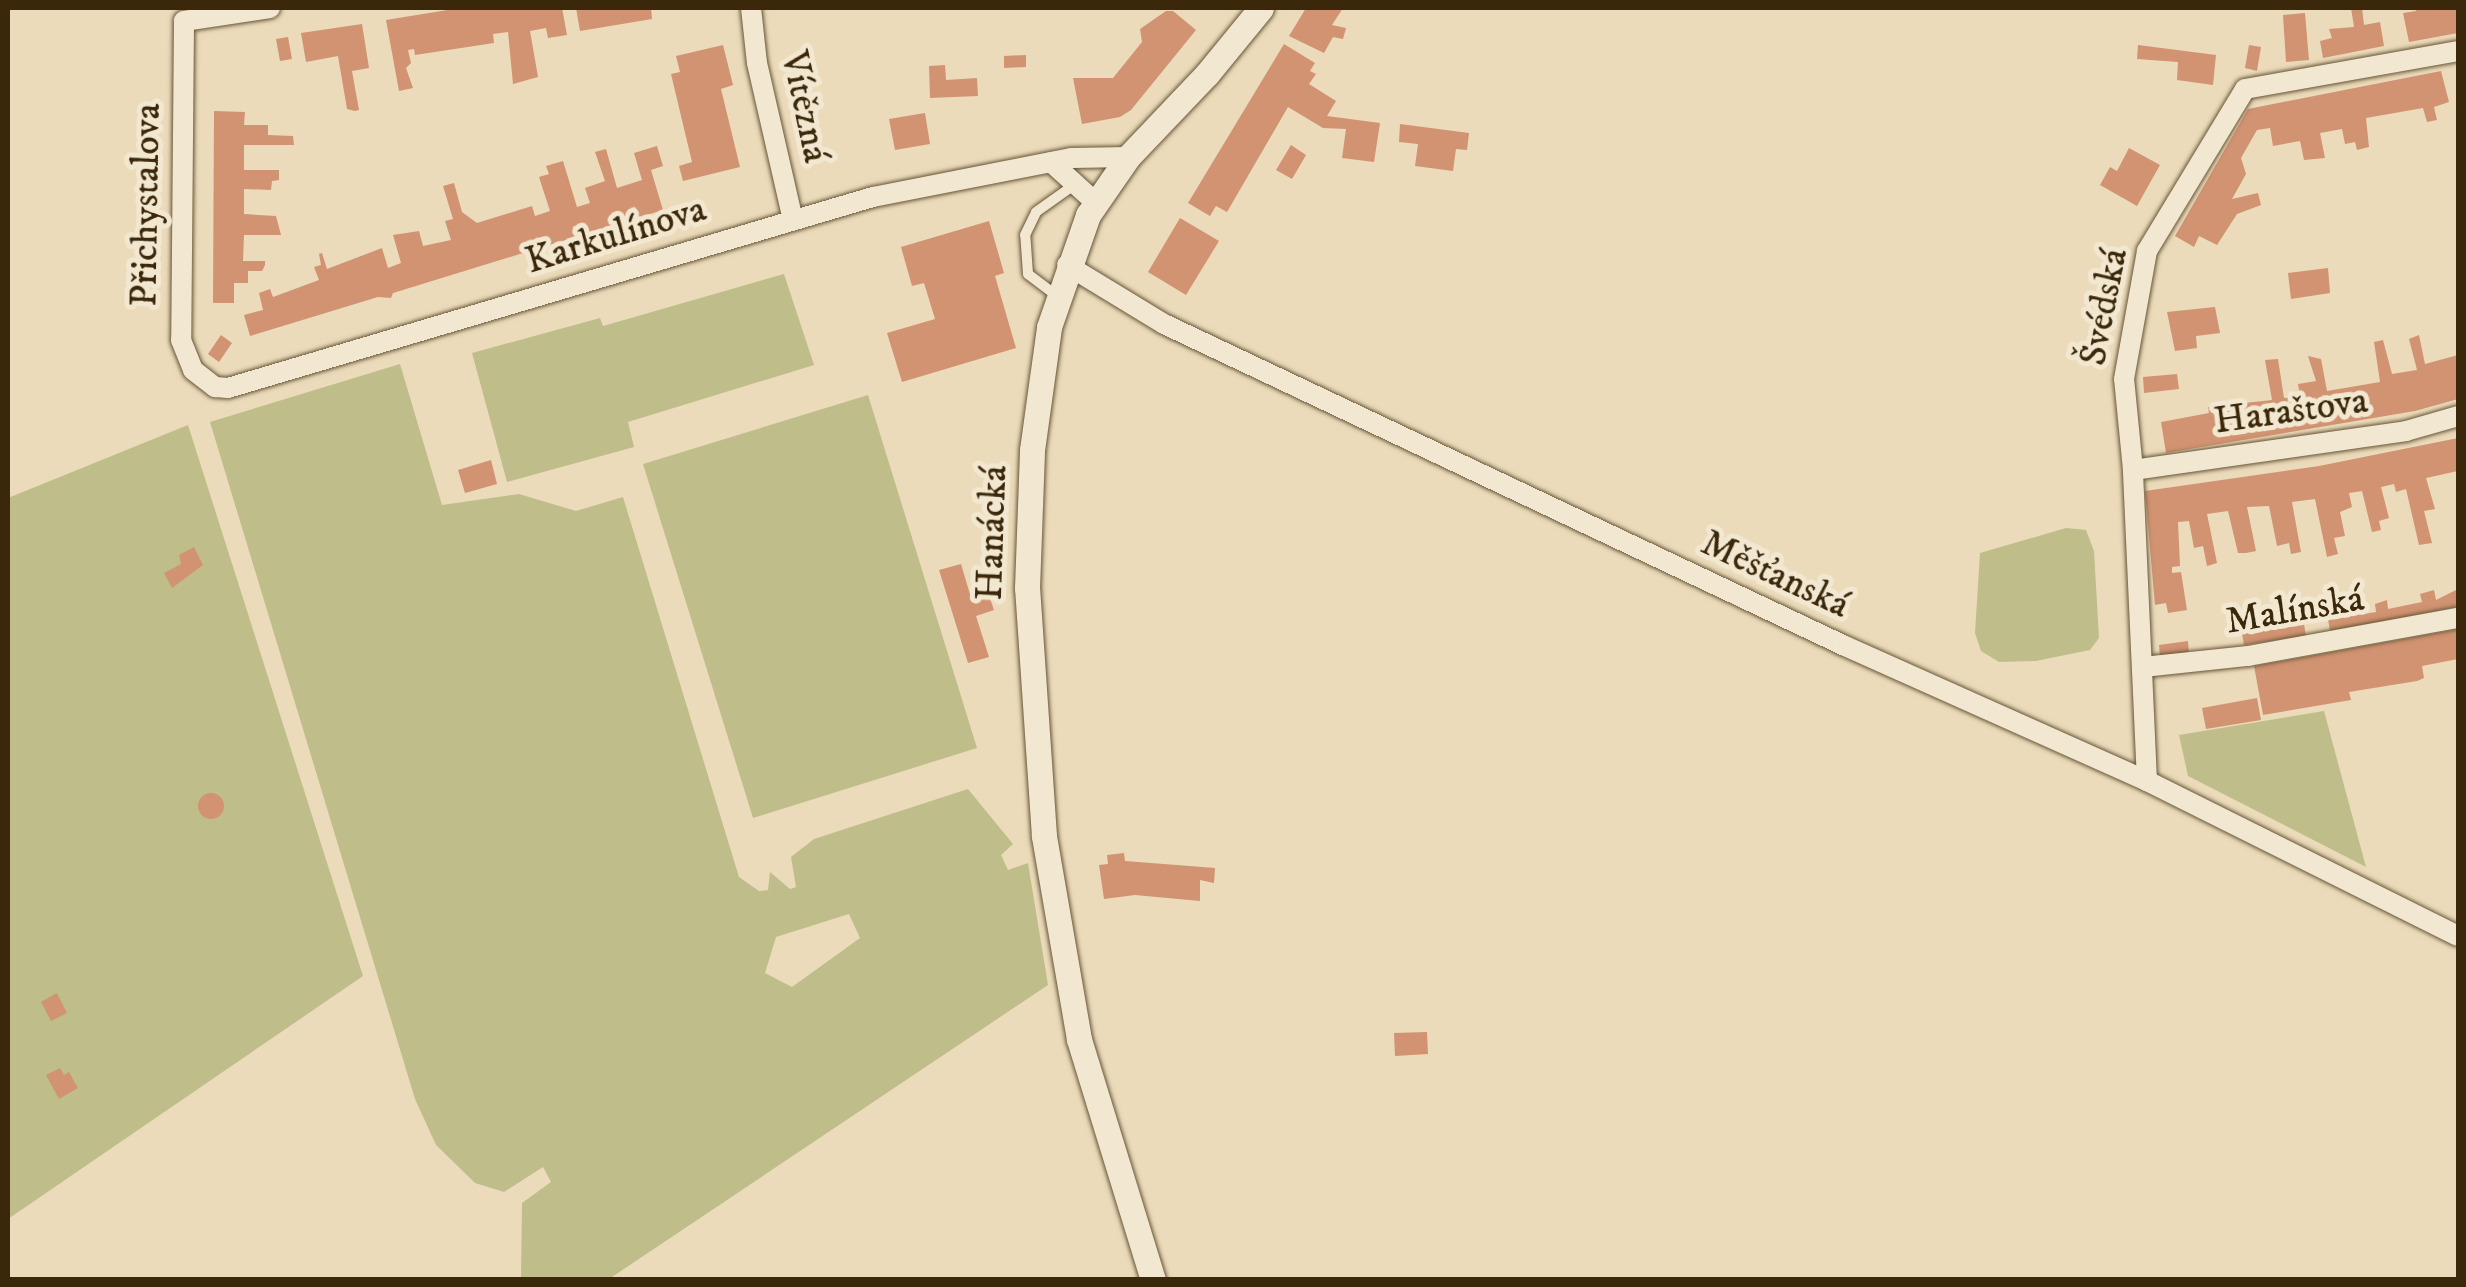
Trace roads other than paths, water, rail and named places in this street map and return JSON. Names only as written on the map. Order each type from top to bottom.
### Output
[{"type":"street","points":[[182,14],[270,8]]},
{"type":"street","name":"Vítězná","points":[[751,8],[757,63],[793,220]]},
{"type":"street","name":"Hanácká","points":[[1154,1280],[1104,1125],[1062,960],[1044,836],[1029,655],[1027,520],[1032,450],[1057,296],[1095,202],[1128,157],[1207,74],[1261,8]]},
{"type":"street","name":"Přichystalova","points":[[182,14],[181,340],[188,361],[206,382]]},
{"type":"street","name":"Švédská","points":[[2147,781],[2133,470],[2124,379],[2147,251],[2232,103],[2245,88],[2458,51]]},
{"type":"street","name":"Karkulínova","points":[[206,382],[228,388],[793,220],[928,184],[1051,162],[1128,157]]},
{"type":"street","points":[[1051,162],[1095,202]]},
{"type":"street","name":"Měšťanská","points":[[1067,265],[1122,302],[1182,332],[1845,646],[2147,781],[2458,936]]},
{"type":"street","name":"Haraštova","points":[[2133,470],[2406,431],[2458,416]]},
{"type":"street","name":"Malínská","points":[[2143,667],[2248,656],[2458,618]]},
{"type":"lane","points":[[1057,296],[1028,274],[1025,235],[1036,212],[1074,185]]}]
